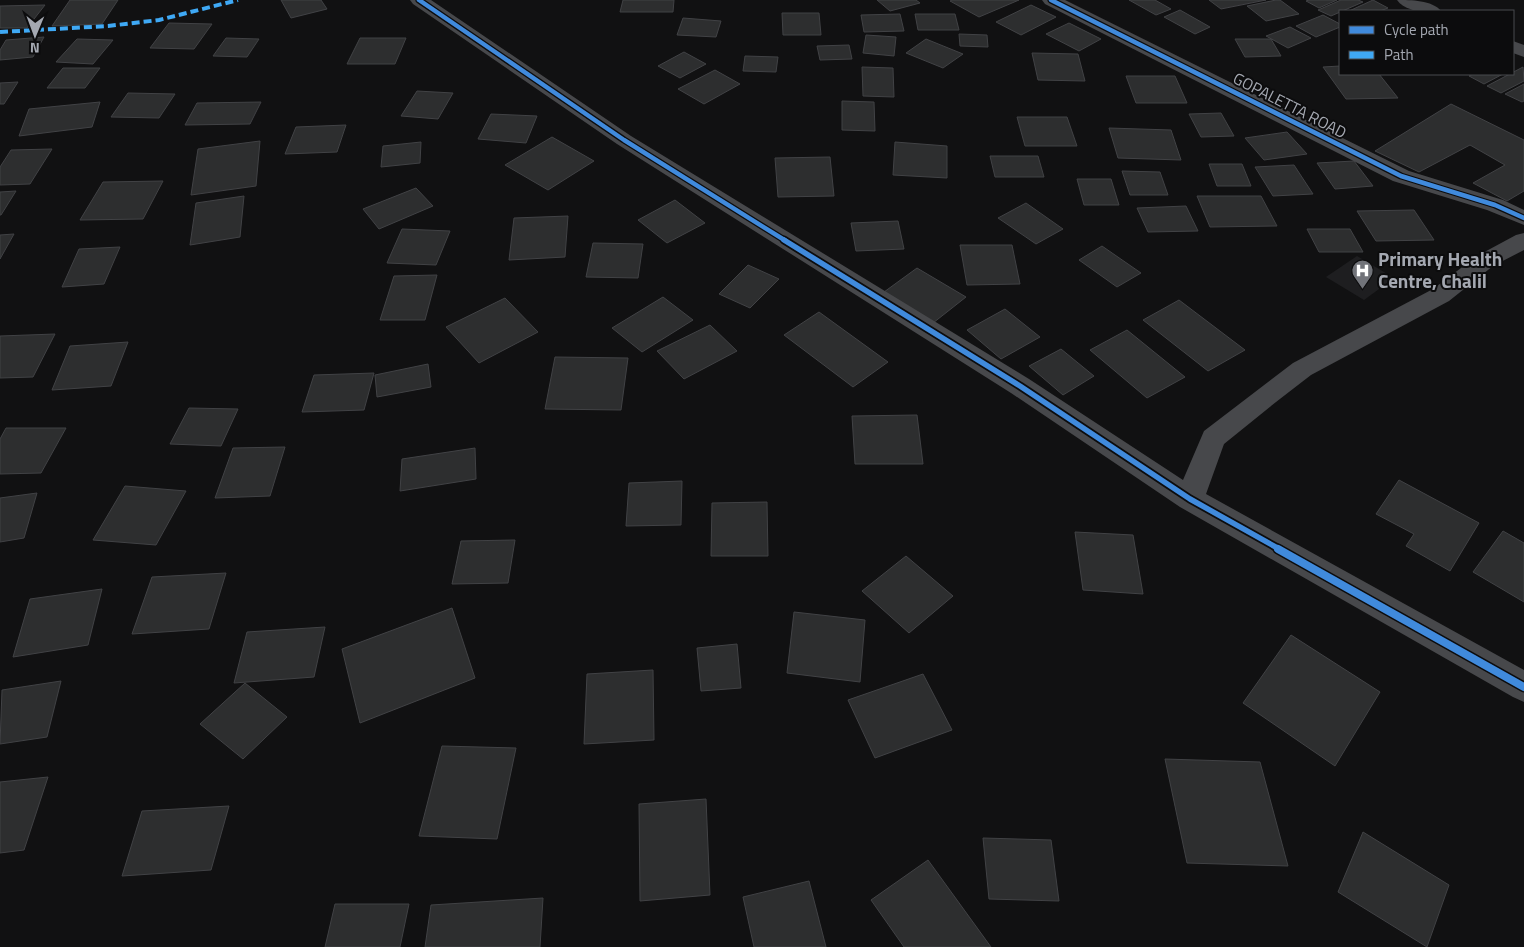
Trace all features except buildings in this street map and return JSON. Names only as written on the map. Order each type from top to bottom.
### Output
[{"type":"street","points":[[420,0],[624,140],[1020,386],[1190,498],[1524,687]]},
{"type":"street","name":"GOPALETTA ROAD","points":[[1051,0],[1401,176],[1494,206],[1524,218]]},
{"type":"street","points":[[1406,0],[1430,10]]},
{"type":"street","points":[[1190,498],[1213,438],[1267,395],[1302,369],[1441,295],[1485,260],[1524,240]]},
{"type":"shaded area","name":"Primary Health Centre, Chalil","points":[[1357,256],[1394,278],[1364,300],[1326,277]]},
{"type":"marked path","points":[[0,32],[108,26],[159,20],[238,0]]},
{"type":"cycle path","points":[[419,0],[624,140],[1020,386],[1190,499],[1524,687]]},
{"type":"cycle path","points":[[1051,0],[1401,176],[1495,205],[1524,218]]},
{"type":"place","name":"Primary Health Centre, Chalil","points":[[1362,289]]}]
